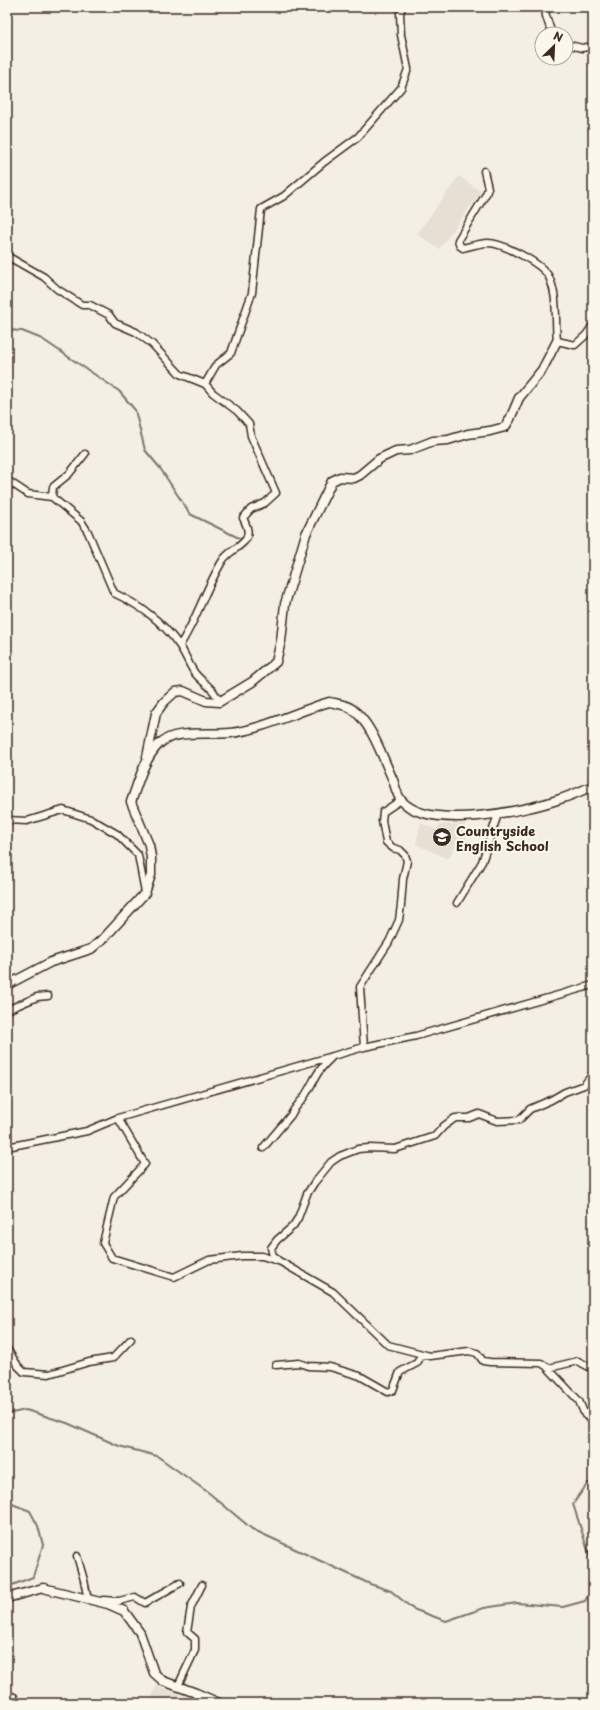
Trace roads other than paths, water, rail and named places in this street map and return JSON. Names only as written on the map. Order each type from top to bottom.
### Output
[{"type":"street","points":[[205,384],[216,365],[230,353],[252,293],[261,209],[284,196],[324,162],[358,137],[363,128],[401,88],[408,69],[401,36],[400,13],[402,7]]},
{"type":"street","points":[[546,7],[546,16],[549,26]]},
{"type":"street","points":[[574,46],[582,48],[593,46]]},
{"type":"street","points":[[7,985],[51,962],[91,949],[105,937],[145,893],[151,875],[151,857],[149,845],[131,802],[147,761],[156,713],[164,702],[175,692],[183,692],[206,701],[220,702],[252,682],[276,662],[282,641],[285,604],[306,534],[332,481],[340,477],[354,478],[360,476],[379,459],[396,451],[410,450],[433,441],[448,440],[468,434],[505,427],[519,398],[542,370],[557,341],[554,297],[548,276],[541,268],[523,256],[498,244],[487,243],[463,248],[460,246],[458,240],[486,194],[488,188],[484,170]]},
{"type":"street","points":[[7,256],[44,276],[57,289],[82,305],[90,305],[109,314],[115,323],[136,332],[152,344],[180,374],[205,384],[213,393],[237,411],[249,424],[251,436],[276,493],[265,503],[251,509],[243,518],[248,528],[246,538],[224,558],[210,583],[187,634],[180,645]]},
{"type":"street","points":[[557,341],[575,345],[586,335],[593,325]]},
{"type":"street","points":[[52,497],[53,486],[69,474],[85,454]]},
{"type":"street","points":[[7,480],[28,494],[52,497],[81,521],[88,532],[114,593],[138,604],[162,625],[180,645],[195,672],[217,694],[220,702]]},
{"type":"street","points":[[147,761],[158,744],[166,739],[191,734],[237,733],[329,702],[343,704],[353,710],[365,722],[378,747],[401,800],[411,807],[426,814],[461,818],[498,814],[529,808],[593,787]]},
{"type":"street","points":[[364,1047],[360,987],[389,942],[399,920],[402,905],[403,880],[407,861],[400,850],[393,848],[386,842],[382,821],[383,812],[401,800]]},
{"type":"street","points":[[7,820],[27,822],[63,810],[91,819],[117,834],[138,855],[145,893]]},
{"type":"street","points":[[457,903],[482,862],[498,814]]},
{"type":"street","points":[[7,1147],[87,1131],[118,1118],[332,1056],[364,1047],[416,1036],[593,985]]},
{"type":"street","points":[[7,1010],[37,997],[48,996]]},
{"type":"street","points":[[263,1148],[292,1115],[307,1092],[314,1076],[323,1064],[332,1056]]},
{"type":"street","points":[[593,1074],[584,1085],[565,1092],[530,1109],[519,1120],[497,1121],[479,1114],[469,1118],[454,1118],[435,1136],[395,1149],[358,1149],[340,1156],[331,1162],[314,1183],[307,1194],[298,1218],[293,1226],[277,1240],[271,1248],[273,1256],[281,1262],[334,1292],[388,1345],[430,1356],[469,1351],[477,1353],[483,1361],[541,1363],[549,1368],[579,1400],[585,1415],[593,1420]]},
{"type":"street","points":[[118,1118],[145,1164],[114,1197],[103,1243],[112,1258],[174,1277],[209,1260],[242,1256],[262,1256],[281,1262]]},
{"type":"street","points":[[7,1349],[18,1366],[24,1372],[49,1374],[89,1362],[113,1358],[131,1339]]},
{"type":"street","points":[[276,1365],[299,1363],[308,1366],[330,1367],[360,1376],[388,1392],[393,1390],[400,1372],[416,1363],[422,1354]]},
{"type":"street","points":[[549,1368],[578,1361],[593,1369]]},
{"type":"street","points":[[77,1556],[88,1600]]},
{"type":"street","points":[[88,1600],[119,1601],[135,1597],[145,1603],[180,1583]]},
{"type":"street","points":[[178,1686],[194,1650],[195,1640],[187,1632],[191,1607],[202,1585]]},
{"type":"street","points":[[7,1598],[43,1588],[108,1604],[124,1611],[140,1633],[154,1673],[163,1681],[219,1703]]},
{"type":"street","points":[[196,1693],[196,1703]]},
{"type":"street","points":[[7,1694],[14,1697],[13,1703]]},
{"type":"waterway","points":[[7,330],[22,331],[42,339],[119,391],[135,410],[145,450],[160,468],[190,514],[243,540]]},
{"type":"waterway","points":[[7,1414],[26,1410],[67,1423],[119,1446],[157,1456],[209,1493],[252,1529],[370,1584],[391,1591],[413,1609],[446,1621],[484,1608],[517,1603],[563,1607],[585,1601],[593,1587]]},
{"type":"waterway","points":[[593,1482],[588,1483],[573,1504],[590,1557],[593,1585]]},
{"type":"waterway","points":[[7,1502],[30,1511],[38,1526],[43,1545],[33,1577],[7,1587]]},
{"type":"place","name":"Countryside English School","points":[[442,837]]}]
